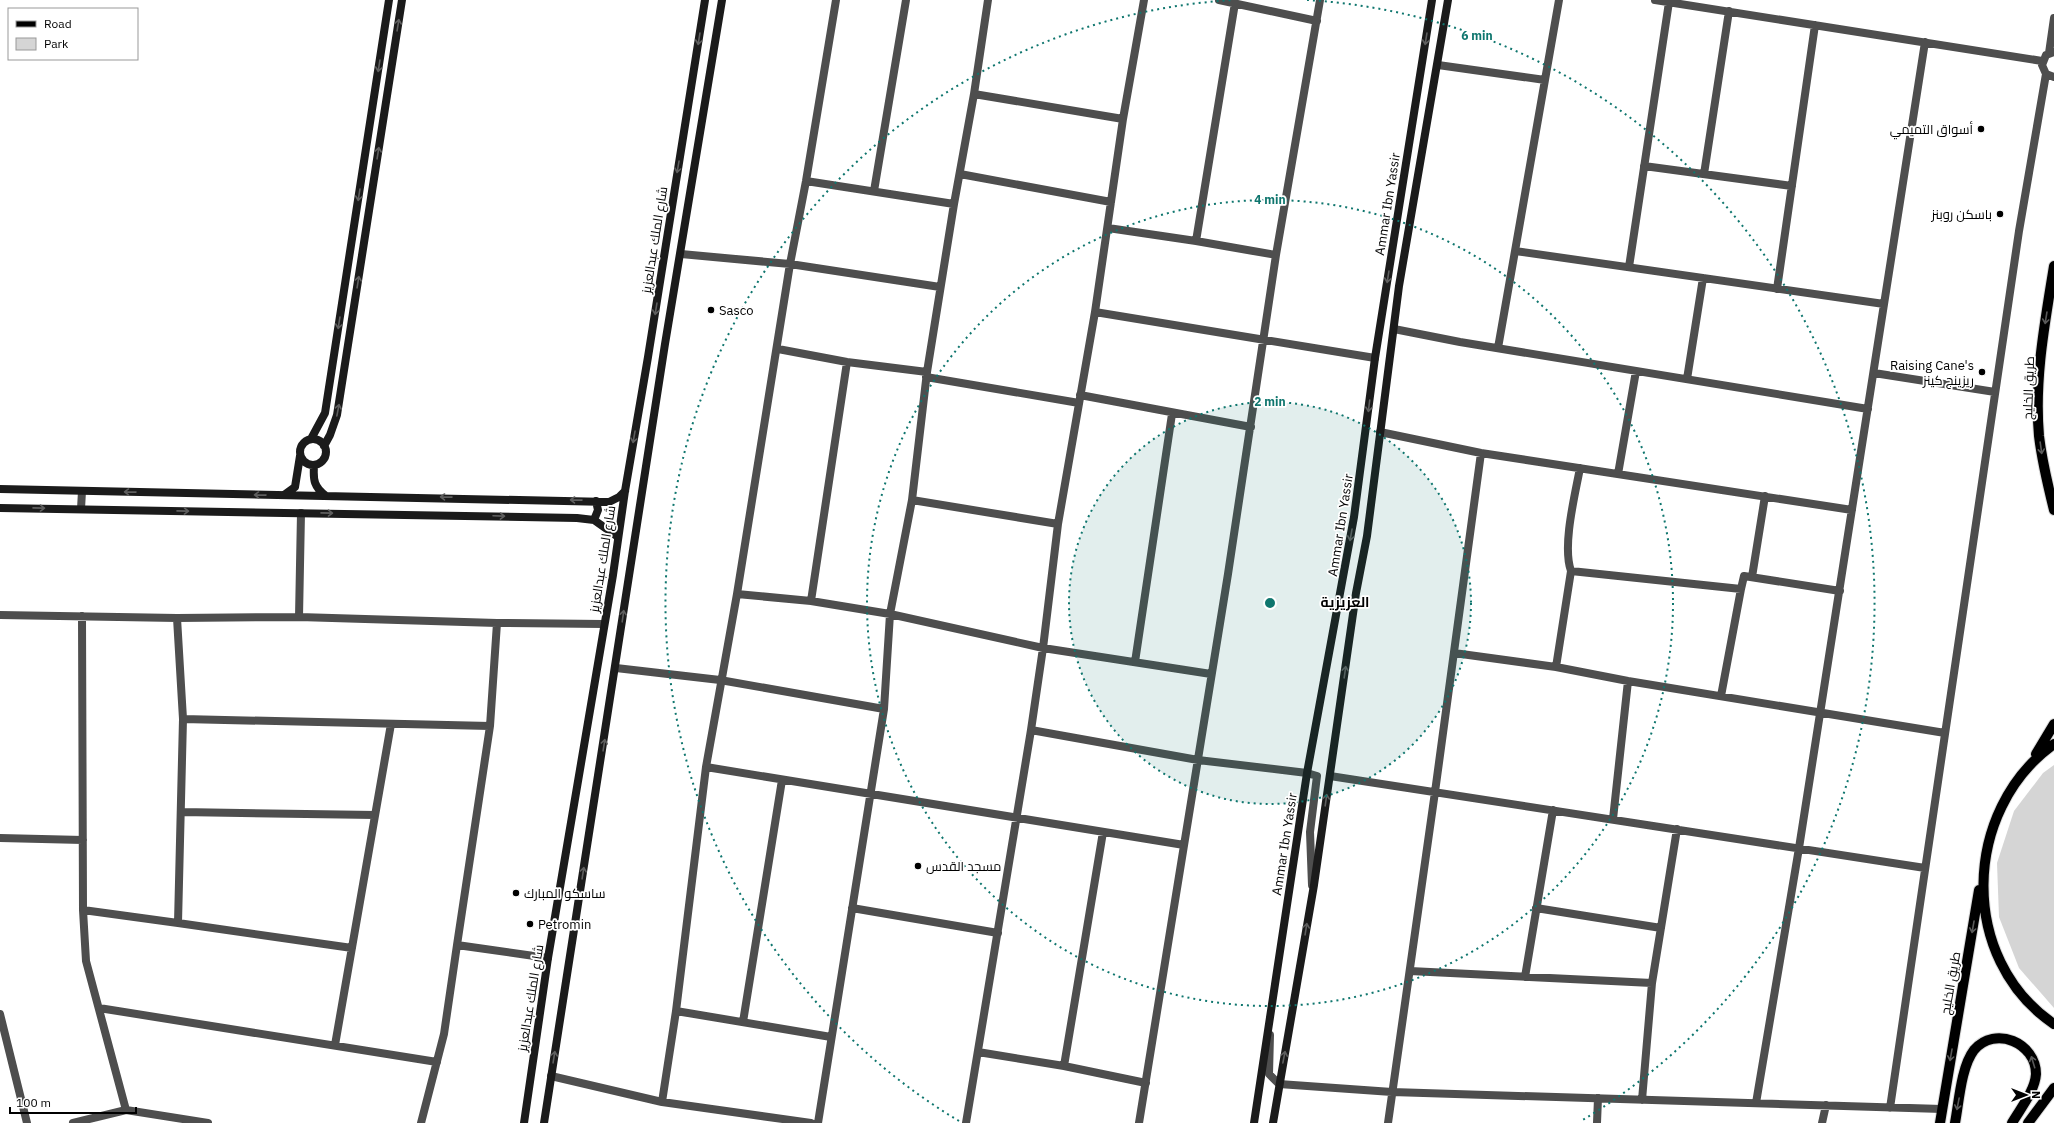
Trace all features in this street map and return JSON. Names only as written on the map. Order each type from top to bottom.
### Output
[{"type":"main road","name":"طريق الخليج","points":[[2054,266],[2041,355],[2038,403],[2039,436],[2044,467],[2054,510]]},
{"type":"main road","points":[[2054,724],[2040,749],[2019,777],[2000,810],[1987,847],[1983,894],[1992,941],[2014,984],[2031,1004],[2054,1024]]},
{"type":"main road","points":[[2019,777],[2043,752],[2054,744]]},
{"type":"main road","name":"طريق الخليج","points":[[1940,1123],[1987,847]]},
{"type":"main road","points":[[1954,1123],[1969,1058],[1980,1045],[1998,1038],[2017,1042],[2024,1048],[2030,1054],[2036,1073],[2035,1083],[2012,1123]]},
{"type":"main road","points":[[2028,1123],[2054,1088]]},
{"type":"street","points":[[311,439],[325,413],[389,0]]},
{"type":"street","points":[[324,446],[330,435],[337,415],[402,0]]},
{"type":"street","name":"شارع الملك عبدالعزيز","points":[[524,1123],[548,958],[648,357],[705,0]]},
{"type":"street","points":[[544,1123],[550,1076],[616,668],[680,254],[722,0]]},
{"type":"street","points":[[662,1102],[676,1012],[706,767],[720,680],[737,594],[778,349],[790,264],[806,181],[836,0]]},
{"type":"street","points":[[874,191],[906,0]]},
{"type":"street","points":[[818,1123],[884,709],[890,614],[912,500],[926,375],[974,94],[988,0]]},
{"type":"street","points":[[966,1123],[1031,730],[1043,648],[1058,524],[1095,312],[1123,119],[1144,0]]},
{"type":"street","points":[[1219,0],[1317,21]]},
{"type":"street","points":[[1139,1123],[1212,674],[1276,255],[1320,0]]},
{"type":"street","name":"Ammar Ibn Yassir","points":[[1254,1123],[1307,773],[1354,517],[1375,358],[1432,0]]},
{"type":"street","name":"Ammar Ibn Yassir","points":[[1273,1123],[1312,894],[1356,593],[1367,536],[1399,286],[1448,0]]},
{"type":"street","points":[[1498,348],[1559,0]]},
{"type":"street","points":[[1655,0],[2042,61]]},
{"type":"street","points":[[1629,267],[1669,2]]},
{"type":"street","points":[[1196,240],[1235,3]]},
{"type":"street","points":[[1704,174],[1729,12]]},
{"type":"street","points":[[1890,1108],[2019,231],[2050,76],[2042,68],[2042,61],[2052,52],[2054,18]]},
{"type":"street","points":[[1777,289],[1815,25]]},
{"type":"street","points":[[1756,1103],[1800,848],[1925,42]]},
{"type":"street","points":[[1438,65],[1545,80]]},
{"type":"street","points":[[974,94],[1123,119]]},
{"type":"street","points":[[1644,166],[1792,186]]},
{"type":"street","points":[[960,174],[1111,202]]},
{"type":"street","points":[[806,181],[954,204]]},
{"type":"street","points":[[1108,228],[1196,240],[1276,255]]},
{"type":"street","points":[[1515,251],[1884,304]]},
{"type":"street","points":[[680,254],[790,264],[940,287]]},
{"type":"street","points":[[1687,379],[1703,278]]},
{"type":"street","points":[[1095,312],[1263,338],[1375,358]]},
{"type":"street","points":[[1394,329],[1498,348],[1868,409]]},
{"type":"street","points":[[778,349],[847,362],[1250,427]]},
{"type":"street","points":[[811,601],[847,362]]},
{"type":"street","points":[[1618,474],[1636,371]]},
{"type":"street","points":[[1874,373],[1995,392]]},
{"type":"street","points":[[1135,662],[1172,414]]},
{"type":"street","points":[[1380,432],[1481,453],[1852,510]]},
{"type":"street","points":[[283,496],[295,487],[301,446],[304,442],[311,439],[319,440],[324,446],[326,454],[321,463],[314,466],[306,464],[300,456]]},
{"type":"street","points":[[1388,1123],[1481,453]]},
{"type":"street","points":[[314,466],[314,483],[316,489],[326,496]]},
{"type":"street","points":[[1556,667],[1571,571],[1568,563],[1567,547],[1580,468]]},
{"type":"street","points":[[0,489],[283,496],[596,501],[614,500],[625,491]]},
{"type":"street","points":[[81,509],[82,491]]},
{"type":"street","points":[[1752,578],[1765,496]]},
{"type":"street","points":[[912,500],[1058,524]]},
{"type":"street","points":[[594,520],[598,510],[596,501]]},
{"type":"street","points":[[0,508],[486,515],[594,520],[618,537]]},
{"type":"street","points":[[299,617],[301,513]]},
{"type":"street","points":[[1571,571],[1741,589]]},
{"type":"street","points":[[1721,696],[1744,576],[1840,591]]},
{"type":"street","points":[[737,594],[811,601],[890,614],[1043,648],[1212,674]]},
{"type":"street","points":[[0,615],[177,618],[299,617],[497,623],[604,624]]},
{"type":"street","points":[[82,616],[83,910],[86,961],[126,1110]]},
{"type":"street","points":[[177,618],[183,719],[178,923]]},
{"type":"street","points":[[421,1123],[444,1034],[490,726],[497,623]]},
{"type":"street","points":[[1454,653],[1556,667],[1628,681],[1945,733]]},
{"type":"street","points":[[616,668],[720,680],[884,709]]},
{"type":"street","points":[[1613,819],[1628,681]]},
{"type":"street","points":[[183,719],[490,726]]},
{"type":"street","points":[[335,1045],[391,724]]},
{"type":"street","points":[[1031,730],[1198,760],[1307,773],[1317,776],[1310,832],[1312,894]]},
{"type":"street","points":[[706,767],[870,795],[1184,845]]},
{"type":"street","points":[[1330,776],[1925,868]]},
{"type":"street","points":[[743,1022],[782,780]]},
{"type":"street","points":[[1525,977],[1553,810]]},
{"type":"street","points":[[180,812],[375,815]]},
{"type":"street","points":[[1642,1100],[1652,983],[1677,829]]},
{"type":"street","points":[[1064,1066],[1103,832]]},
{"type":"street","points":[[0,838],[83,840]]},
{"type":"street","points":[[852,908],[998,933]]},
{"type":"street","points":[[1536,908],[1661,928]]},
{"type":"street","points":[[83,910],[352,948]]},
{"type":"street","points":[[457,945],[548,958]]},
{"type":"street","points":[[1410,971],[1652,983]]},
{"type":"street","points":[[1271,1007],[1269,1074],[1279,1084],[1392,1092],[1942,1109]]},
{"type":"street","points":[[99,1008],[437,1062]]},
{"type":"street","points":[[676,1012],[832,1037]]},
{"type":"street","points":[[0,1014],[4,1040],[27,1123]]},
{"type":"street","points":[[978,1052],[1064,1066],[1146,1083]]},
{"type":"street","points":[[550,1076],[662,1102],[811,1123]]},
{"type":"street","points":[[1597,1123],[1598,1098]]},
{"type":"street","points":[[1822,1123],[1826,1105]]},
{"type":"street","points":[[73,1123],[100,1120],[126,1110],[208,1123]]},
{"type":"green space","points":[[2054,765],[2054,1008],[2019,968],[1999,917],[1997,863],[2014,811],[2043,773]]},
{"type":"place","name":"أسواق التميمي","points":[[1981,129]]},
{"type":"place","name":"باسكن روبنز","points":[[2000,214]]},
{"type":"place","name":"Sasco","points":[[711,310]]},
{"type":"place","name":"Raising Cane's ريزينج كينز","points":[[1982,372]]},
{"type":"place","name":"مسجد القدس","points":[[918,866]]},
{"type":"place","name":"ساسكو المبارك","points":[[516,893]]},
{"type":"place","name":"Petromin","points":[[530,924]]},
{"type":"district","name":"العزيزية","points":[[1345,602]]}]
